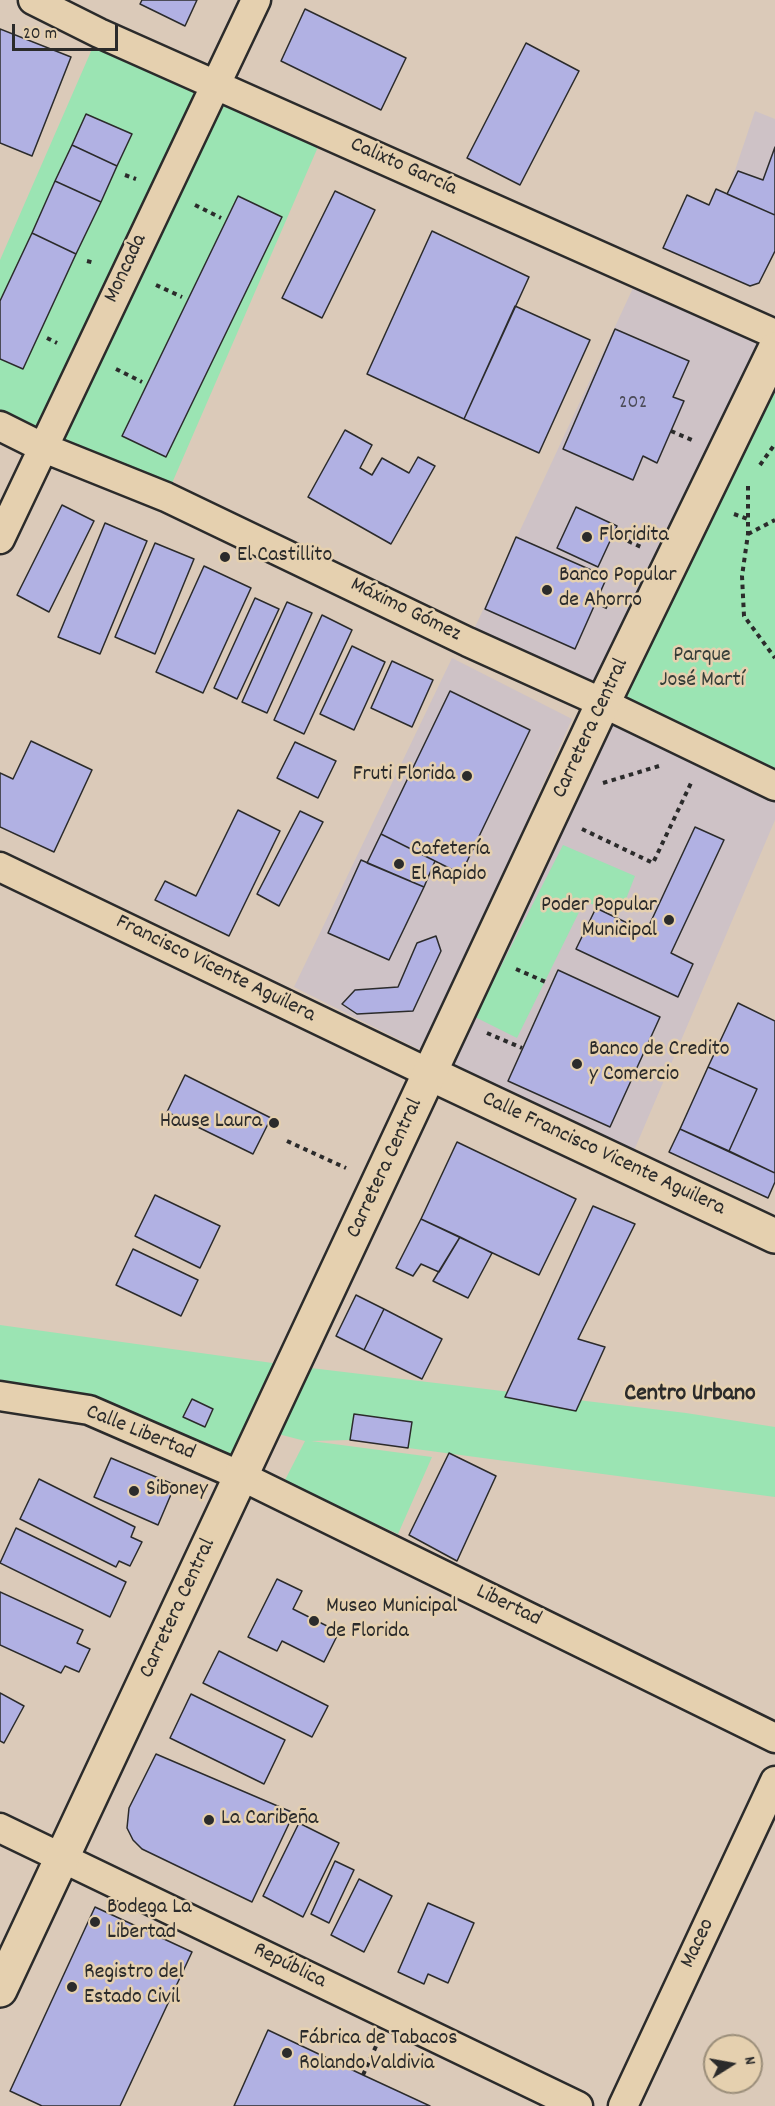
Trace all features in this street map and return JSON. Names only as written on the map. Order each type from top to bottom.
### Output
[{"type":"main road","name":"Carretera Central","points":[[0,1990],[603,703],[775,350]]},
{"type":"main road","name":"Calle Francisco Vicente Aguilera","points":[[431,1074],[775,1236]]},
{"type":"street","name":"Calixto García","points":[[33,0],[99,33],[775,334]]},
{"type":"street","name":"Moncada","points":[[0,539],[256,0]]},
{"type":"street","name":"Máximo Gómez","points":[[0,426],[44,448],[166,497],[775,786]]},
{"type":"street","name":"Francisco Vicente Aguilera","points":[[0,867],[431,1074]]},
{"type":"street","name":"Calle Libertad","points":[[0,1396],[89,1410],[241,1476]]},
{"type":"street","name":"Libertad","points":[[241,1476],[775,1738]]},
{"type":"street","name":"Maceo","points":[[622,2106],[775,1781]]},
{"type":"street","name":"República","points":[[0,1828],[578,2106]]},
{"type":"path","points":[[755,472],[775,444]]},
{"type":"path","points":[[748,482],[748,534],[742,576],[744,616],[775,658]]},
{"type":"path","points":[[748,534],[775,520]]},
{"type":"path","points":[[556,805],[706,753]]},
{"type":"path","points":[[556,805],[653,863],[706,753]]},
{"type":"path","points":[[287,1141],[380,1183]]},
{"type":"shaded area","points":[[755,111],[775,119],[775,215],[727,194]]},
{"type":"shaded area","points":[[640,273],[775,334],[775,820],[627,1167],[431,1074],[603,703],[468,642]]},
{"type":"shaded area","points":[[452,658],[572,719],[424,1052],[294,987]]},
{"type":"green space","points":[[99,33],[324,133],[166,497],[0,424],[0,260]]},
{"type":"green space","name":"Parque José Martí","points":[[775,349],[775,786],[603,703]]},
{"type":"green space","points":[[563,845],[635,876],[621,912],[584,902],[517,1038],[475,1017]]},
{"type":"green space","points":[[0,1325],[294,1366],[686,1413],[775,1427],[775,1497],[408,1448],[411,1422],[354,1414],[350,1440],[311,1441],[432,1457],[398,1534],[284,1482],[305,1441],[263,1430],[241,1476],[89,1410],[0,1396]]},
{"type":"building","points":[[142,0],[197,0],[185,26],[140,4]]},
{"type":"building","points":[[305,9],[406,58],[381,110],[281,61]]},
{"type":"building","points":[[0,29],[71,57],[32,156],[0,143]]},
{"type":"building","points":[[526,43],[579,71],[520,185],[467,158]]},
{"type":"building","points":[[86,114],[132,134],[117,166],[72,145]]},
{"type":"building","points":[[72,145],[117,166],[101,202],[55,181]]},
{"type":"building","points":[[775,147],[775,215],[727,194],[738,171],[763,180]]},
{"type":"building","points":[[55,181],[101,202],[76,254],[32,233]]},
{"type":"building","points":[[716,189],[775,215],[775,251],[759,283],[750,286],[663,248],[687,195],[709,205]]},
{"type":"building","points":[[335,191],[375,210],[322,318],[282,298]]},
{"type":"building","points":[[238,196],[282,217],[166,457],[122,436]]},
{"type":"building","points":[[432,231],[529,277],[464,419],[367,374]]},
{"type":"building","points":[[32,233],[76,254],[23,369],[0,359],[0,301]]},
{"type":"building","points":[[515,306],[590,340],[539,453],[464,419]]},
{"type":"building","points":[[615,329],[689,361],[673,397],[684,401],[657,463],[643,456],[633,480],[563,449]]},
{"type":"building","points":[[345,430],[372,445],[360,468],[372,475],[382,458],[409,473],[418,457],[435,466],[391,544],[308,497]]},
{"type":"building","points":[[62,505],[94,521],[49,612],[17,595]]},
{"type":"building","name":"Floridita","points":[[576,507],[617,526],[598,567],[557,548]]},
{"type":"building","points":[[105,523],[147,541],[100,654],[58,637]]},
{"type":"building","name":"Banco Popular de Ahorro","points":[[516,537],[607,577],[575,649],[485,609]]},
{"type":"building","points":[[155,543],[194,559],[155,654],[115,637]]},
{"type":"building","points":[[204,566],[251,588],[203,693],[156,672]]},
{"type":"building","points":[[255,598],[279,609],[237,699],[214,688]]},
{"type":"building","points":[[287,602],[312,613],[267,713],[242,702]]},
{"type":"building","points":[[322,615],[352,630],[304,734],[274,720]]},
{"type":"building","points":[[352,646],[385,662],[354,730],[320,714]]},
{"type":"building","points":[[392,661],[433,680],[412,727],[371,708]]},
{"type":"building","points":[[450,691],[530,730],[461,874],[381,834]]},
{"type":"building","points":[[31,741],[92,770],[54,852],[0,827],[0,773],[13,779]]},
{"type":"building","points":[[295,742],[336,761],[318,798],[277,778]]},
{"type":"building","points":[[238,810],[280,831],[229,936],[155,900],[165,881],[196,896]]},
{"type":"building","points":[[300,811],[323,822],[279,906],[257,894]]},
{"type":"building","name":"Poder Popular Municipal","points":[[695,827],[724,840],[671,953],[693,964],[678,997],[576,949],[596,908],[646,932]]},
{"type":"building","points":[[381,834],[435,861],[424,887],[367,863]]},
{"type":"building","points":[[361,860],[424,887],[389,960],[328,933]]},
{"type":"building","points":[[436,936],[441,951],[413,1011],[357,1014],[342,1004],[355,990],[398,987],[417,943]]},
{"type":"building","name":"Banco de Credito y Comercio","points":[[558,970],[660,1017],[610,1127],[508,1081]]},
{"type":"building","points":[[738,1003],[775,1021],[775,1173],[729,1151],[757,1089],[708,1067]]},
{"type":"building","points":[[708,1067],[757,1089],[729,1151],[680,1129]]},
{"type":"building","points":[[185,1075],[271,1118],[253,1154],[167,1112]]},
{"type":"building","points":[[680,1129],[775,1173],[775,1182],[768,1198],[669,1152]]},
{"type":"building","points":[[457,1142],[576,1199],[539,1275],[421,1219]]},
{"type":"building","points":[[155,1195],[220,1226],[200,1268],[135,1236]]},
{"type":"building","points":[[593,1206],[635,1224],[578,1339],[605,1347],[576,1411],[505,1397]]},
{"type":"building","points":[[421,1219],[460,1237],[439,1272],[421,1264],[413,1276],[396,1268]]},
{"type":"building","points":[[460,1237],[492,1253],[468,1298],[433,1281]]},
{"type":"building","points":[[133,1249],[198,1280],[181,1316],[116,1285]]},
{"type":"building","points":[[356,1295],[384,1309],[364,1350],[336,1336]]},
{"type":"building","points":[[384,1309],[442,1339],[422,1379],[364,1350]]},
{"type":"building","points":[[192,1399],[213,1409],[205,1427],[183,1417]]},
{"type":"building","points":[[354,1414],[412,1422],[408,1448],[350,1440]]},
{"type":"building","points":[[449,1453],[496,1476],[457,1561],[409,1535]]},
{"type":"building","name":"Siboney","points":[[111,1458],[175,1485],[158,1525],[94,1497]]},
{"type":"building","points":[[39,1479],[135,1527],[131,1537],[142,1542],[130,1566],[119,1561],[116,1567],[20,1519]]},
{"type":"building","points":[[16,1528],[126,1582],[110,1617],[0,1563]]},
{"type":"building","points":[[277,1579],[302,1591],[293,1609],[339,1632],[324,1662],[282,1641],[277,1651],[248,1637]]},
{"type":"building","points":[[0,1592],[83,1630],[77,1643],[90,1649],[79,1672],[65,1666],[61,1673],[0,1645]]},
{"type":"building","points":[[219,1651],[328,1706],[312,1737],[203,1683]]},
{"type":"building","points":[[0,1693],[24,1706],[4,1743],[0,1741]]},
{"type":"building","points":[[191,1694],[285,1740],[264,1784],[170,1738]]},
{"type":"building","name":"La Caribeña","points":[[156,1754],[294,1813],[252,1902],[142,1849],[133,1840],[127,1828],[129,1808]]},
{"type":"building","points":[[299,1823],[339,1843],[303,1917],[263,1896]]},
{"type":"building","points":[[335,1861],[354,1870],[329,1923],[311,1914]]},
{"type":"building","points":[[359,1879],[392,1896],[364,1952],[331,1935]]},
{"type":"building","points":[[428,1903],[474,1923],[448,1983],[428,1974],[424,1984],[398,1972]]},
{"type":"building","points":[[95,1907],[192,1952],[120,2106],[42,2106],[10,2091]]},
{"type":"building","name":"Fábrica de Tabacos Rolando Valdivia","points":[[268,2030],[363,2075],[430,2106],[234,2106]]},
{"type":"place","name":"Floridita","points":[[587,537]]},
{"type":"place","name":"El Castillito","points":[[225,557]]},
{"type":"place","name":"Banco Popular de Ahorro","points":[[547,590]]},
{"type":"place","name":"Fruti Florida","points":[[467,776]]},
{"type":"place","name":"Cafetería El Rapido","points":[[399,864]]},
{"type":"place","name":"Poder Popular Municipal","points":[[669,920]]},
{"type":"place","name":"Banco de Credito y Comercio","points":[[577,1064]]},
{"type":"place","name":"Hause Laura","points":[[274,1123]]},
{"type":"place","name":"Siboney","points":[[134,1491]]},
{"type":"place","name":"Museo Municipal de Florida","points":[[314,1621]]},
{"type":"place","name":"La Caribeña","points":[[209,1820]]},
{"type":"place","name":"Bodega La Libertad","points":[[95,1922]]},
{"type":"place","name":"Registro del Estado Civil","points":[[72,1987]]},
{"type":"place","name":"Fábrica de Tabacos Rolando Valdivia","points":[[287,2053]]},
{"type":"district","name":"Centro Urbano","points":[[690,1396]]}]
